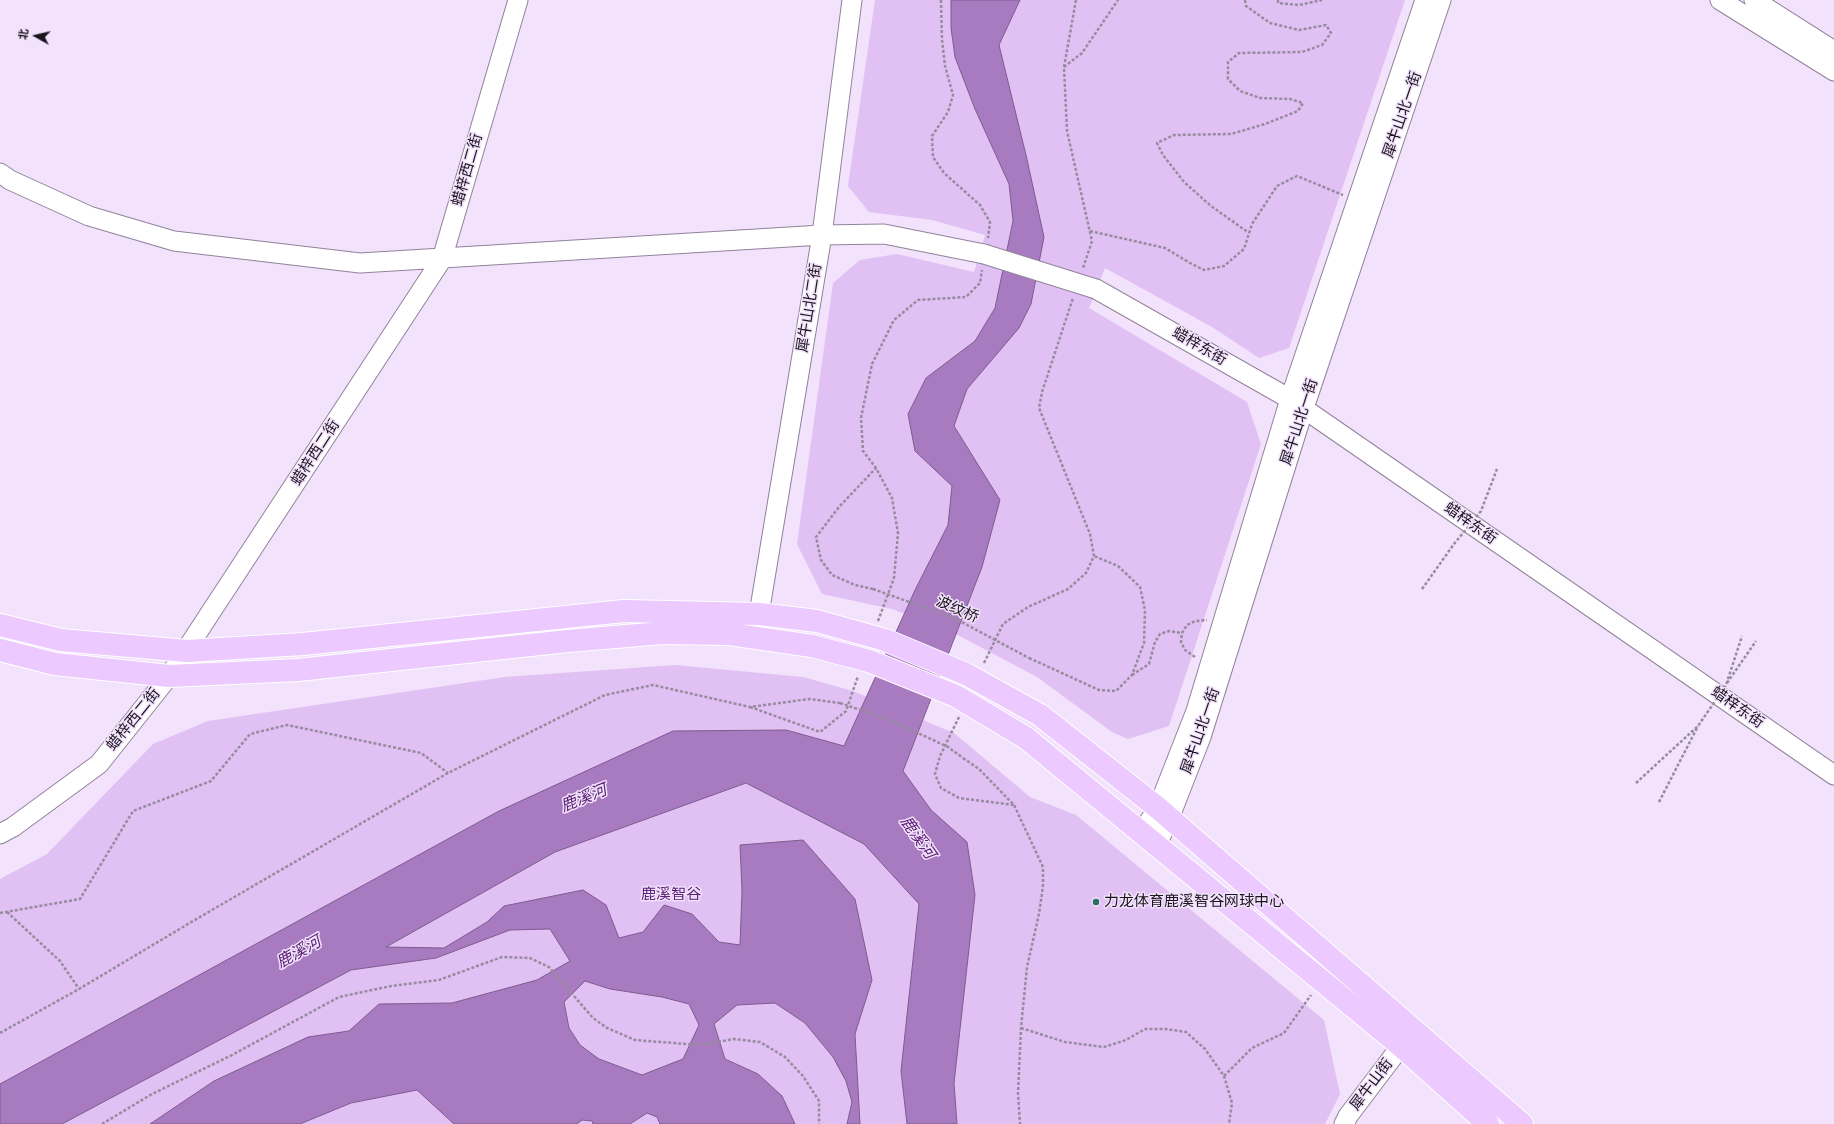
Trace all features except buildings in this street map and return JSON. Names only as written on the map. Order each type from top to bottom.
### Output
[{"type":"main road","points":[[0,626],[61,640],[187,651],[303,644],[624,611],[759,614],[817,620],[885,640],[966,674],[1040,715],[1164,814],[1522,1124]]},
{"type":"main road","points":[[0,650],[55,664],[169,676],[298,670],[568,641],[662,633],[729,634],[812,646],[869,661],[956,696],[1026,738],[1401,1046],[1488,1124]]},
{"type":"street","name":"蜡梓西二街","points":[[0,834],[13,827],[99,764],[169,676],[187,651],[442,259],[518,0]]},
{"type":"street","name":"犀牛山北二街","points":[[759,614],[822,235],[852,0]]},
{"type":"street","name":"犀牛山北一街","points":[[1149,838],[1164,814],[1201,737],[1356,201],[1425,0]]},
{"type":"street","name":"犀牛山北一街","points":[[1297,404],[1441,0]]},
{"type":"street","points":[[1720,0],[1834,71]]},
{"type":"street","points":[[1754,0],[1834,51]]},
{"type":"street","name":"蜡梓东街","points":[[0,173],[10,180],[89,216],[174,241],[360,263],[822,235],[884,234],[984,256],[1096,289],[1297,404],[1834,775]]},
{"type":"street","name":"犀牛山街","points":[[1344,1124],[1348,1116],[1401,1046]]},
{"type":"path","points":[[878,622],[894,578],[898,533],[892,498],[876,468],[863,451],[861,418],[872,364],[894,320],[918,300],[966,296],[980,283],[990,222],[980,205],[944,174],[933,157],[932,136],[948,112],[953,95],[945,66],[942,40],[941,0]]},
{"type":"path","points":[[1076,0],[1064,67],[1067,131],[1092,241],[1082,271]]},
{"type":"path","points":[[1064,67],[1082,53],[1118,0]]},
{"type":"path","points":[[1245,0],[1246,6],[1270,23],[1299,30],[1326,25],[1331,33],[1322,45],[1302,52],[1239,53],[1228,62],[1228,79],[1240,91],[1260,98],[1290,98],[1302,103],[1298,111],[1265,124],[1231,134],[1174,135],[1157,143],[1163,155],[1184,182],[1211,206],[1249,233]]},
{"type":"path","points":[[1278,0],[1278,3],[1299,5],[1322,0]]},
{"type":"path","points":[[1090,231],[1165,248],[1204,270],[1224,266],[1244,249],[1252,224],[1264,203],[1278,186],[1297,176],[1356,201]]},
{"type":"path","points":[[983,665],[1003,624],[1028,607],[1068,589],[1086,573],[1094,556],[1090,534],[1039,408],[1042,392],[1074,294]]},
{"type":"path","name":"波纹桥","points":[[876,468],[839,507],[816,537],[821,560],[832,576],[854,585],[873,589],[954,618],[1030,658],[1099,690],[1116,691],[1132,675]]},
{"type":"path","points":[[1422,589],[1454,544],[1481,511],[1497,469]]},
{"type":"path","points":[[1094,556],[1118,566],[1140,587],[1145,610],[1144,643],[1132,675]]},
{"type":"path","points":[[1195,658],[1185,650],[1181,642],[1182,633],[1187,626],[1195,621],[1207,620]]},
{"type":"path","points":[[1132,675],[1149,664],[1155,642],[1160,634],[1169,631],[1182,633]]},
{"type":"path","points":[[1726,685],[1742,636]]},
{"type":"path","points":[[1659,802],[1698,726],[1756,641]]},
{"type":"path","points":[[0,1032],[79,989],[448,773],[605,695],[653,685],[750,707],[820,732],[846,711],[859,674]]},
{"type":"path","points":[[750,707],[809,699],[840,704],[890,720],[948,747],[979,769],[1014,805],[1043,868],[1041,900],[1027,967],[1021,1028],[1018,1092],[1020,1124]]},
{"type":"path","points":[[960,714],[940,756],[935,774],[941,788],[959,798],[1014,805]]},
{"type":"path","points":[[0,913],[80,899],[133,811],[211,781],[250,734],[287,725],[421,753],[448,773]]},
{"type":"path","points":[[1636,783],[1698,726]]},
{"type":"path","points":[[6,912],[60,961],[79,989]]},
{"type":"path","points":[[102,1124],[152,1094],[232,1056],[339,997],[391,986],[439,980],[502,957],[530,958],[549,967],[593,1018],[607,1028],[635,1040],[686,1044],[705,1044],[734,1039],[760,1042],[786,1057],[803,1076],[819,1101],[819,1124]]},
{"type":"path","points":[[1224,1076],[1252,1048],[1284,1033],[1310,999],[1320,979]]},
{"type":"path","points":[[1021,1028],[1065,1042],[1104,1047],[1126,1040],[1145,1029],[1165,1029],[1186,1032],[1205,1049],[1224,1076],[1232,1103],[1229,1124]]},
{"type":"green space","points":[[875,0],[1405,0],[1289,348],[1259,358],[1212,327],[1105,268],[1089,308],[1247,402],[1261,444],[1169,726],[1128,739],[1112,732],[1037,677],[954,633],[892,609],[822,594],[797,544],[833,283],[860,260],[897,254],[974,272],[985,235],[932,220],[869,212],[848,186]]},
{"type":"green space","name":"鹿溪智谷","points":[[675,665],[803,677],[853,691],[954,733],[1030,797],[1076,815],[1324,1020],[1340,1094],[1325,1124],[0,1124],[0,879],[47,854],[153,744],[208,721],[505,677]]},
{"type":"water","name":"鹿溪河","points":[[951,0],[1020,0],[999,45],[1044,237],[1031,304],[1019,328],[967,389],[954,426],[1000,500],[982,567],[903,771],[931,810],[967,842],[975,895],[954,1083],[957,1124],[907,1124],[901,1071],[919,904],[864,844],[746,783],[555,852],[386,947],[444,948],[487,922],[504,906],[583,890],[606,905],[619,938],[643,932],[664,905],[692,914],[719,942],[740,945],[742,891],[740,845],[803,840],[855,899],[872,980],[855,1034],[860,1124],[847,1124],[852,1102],[846,1081],[833,1057],[805,1023],[775,1003],[737,1005],[714,1024],[725,1059],[758,1074],[782,1096],[795,1124],[660,1124],[657,1117],[647,1113],[630,1124],[593,1124],[592,1121],[582,1120],[577,1124],[454,1124],[417,1090],[351,1103],[300,1124],[150,1124],[214,1081],[308,1037],[349,1031],[379,1004],[452,1003],[537,980],[570,961],[550,929],[510,930],[436,958],[351,970],[62,1124],[0,1124],[0,1084],[499,811],[673,731],[786,730],[844,746],[916,588],[948,525],[952,486],[915,451],[908,414],[926,378],[975,341],[995,308],[1013,221],[1009,184],[975,109],[955,57],[951,28]],"holes":[[[585,981],[610,989],[662,997],[689,1004],[699,1025],[683,1059],[642,1075],[599,1059],[580,1045],[569,1028],[564,1002]]]},
{"type":"place","name":"力龙体育鹿溪智谷网球中心","points":[[1096,902]]}]
